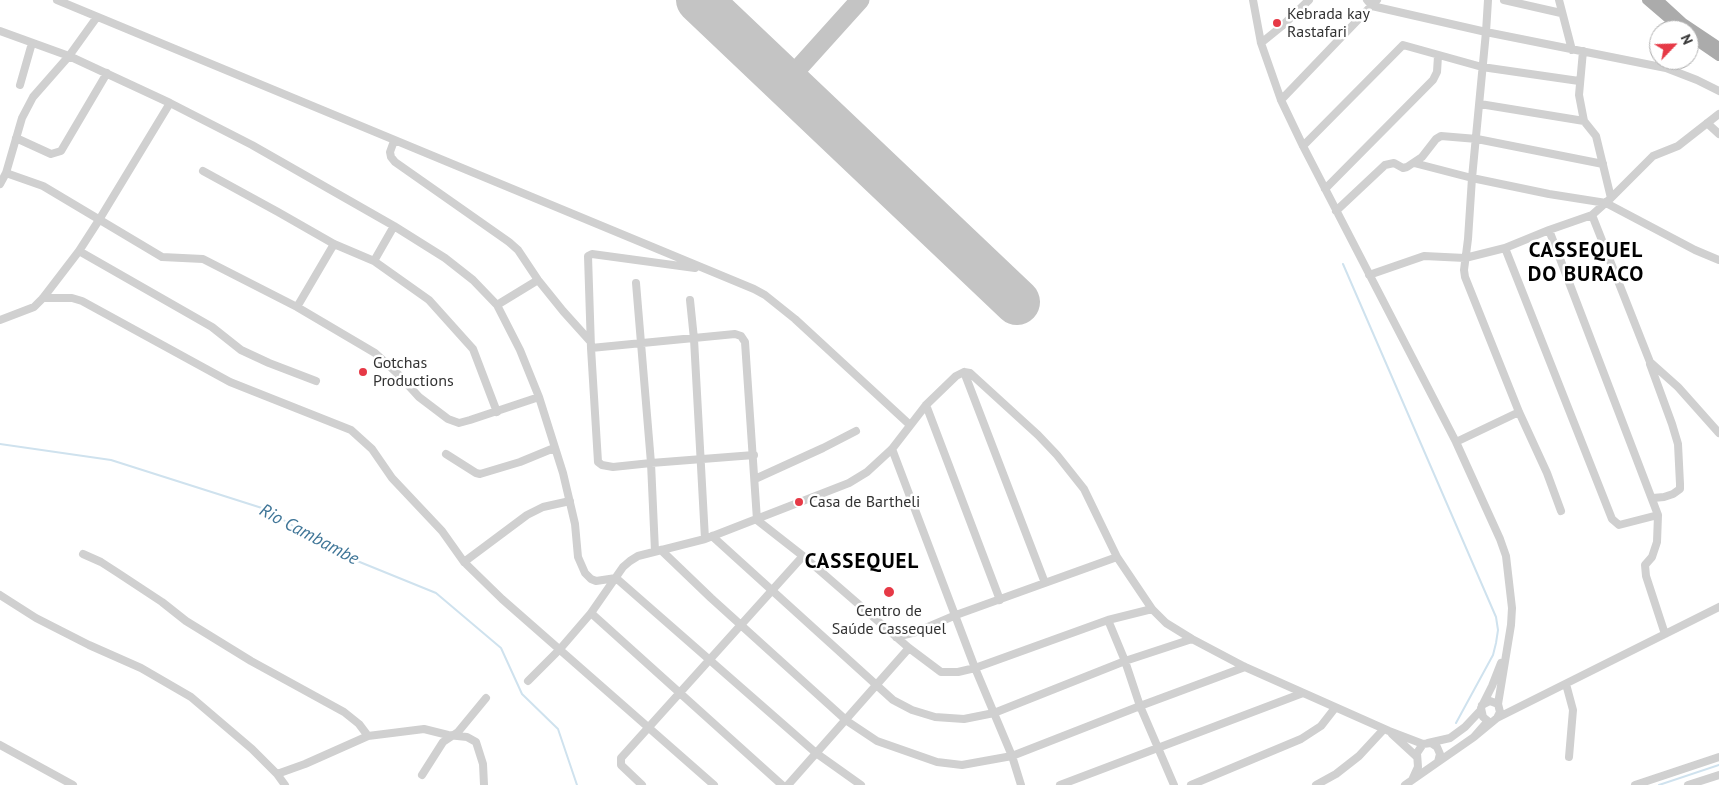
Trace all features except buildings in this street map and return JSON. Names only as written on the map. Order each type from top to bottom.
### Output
[{"type":"main road","points":[[1647,0],[1670,20]]},
{"type":"main road","points":[[1658,0],[1683,23],[1719,47]]},
{"type":"main road","points":[[1699,42],[1719,56]]},
{"type":"street","points":[[57,0],[765,295],[795,319],[910,424]]},
{"type":"street","points":[[1253,0],[1261,42],[1281,100],[1336,211],[1456,442],[1506,556],[1510,582],[1511,625],[1497,718]]},
{"type":"street","points":[[1261,42],[1282,26],[1309,0]]},
{"type":"street","points":[[1488,0],[1465,258],[1465,277],[1518,412],[1547,473],[1561,511]]},
{"type":"street","points":[[1504,0],[1561,13]]},
{"type":"street","points":[[1559,0],[1572,50]]},
{"type":"street","points":[[1281,100],[1372,2],[1486,32],[1666,68],[1719,91]]},
{"type":"street","points":[[0,184],[6,172],[22,118],[33,97],[69,56],[97,17]]},
{"type":"street","points":[[0,30],[69,56],[107,73],[252,145],[394,226],[445,258],[474,280],[496,305],[520,350],[539,398],[570,501],[578,539],[578,557],[585,573],[596,581],[616,578],[816,753],[854,782],[861,785]]},
{"type":"street","points":[[20,85],[32,43]]},
{"type":"street","points":[[1303,146],[1403,45],[1482,67],[1579,81]]},
{"type":"street","points":[[1584,51],[1579,81],[1579,95],[1584,122],[1596,136],[1603,164],[1608,200]]},
{"type":"street","points":[[1325,189],[1433,80],[1437,72],[1438,56]]},
{"type":"street","points":[[16,138],[51,154],[61,151],[107,73]]},
{"type":"street","points":[[0,320],[34,307],[43,298],[99,220],[170,103]]},
{"type":"street","points":[[1480,104],[1584,122]]},
{"type":"street","points":[[1369,275],[1424,256],[1465,258],[1505,248],[1592,215],[1652,156],[1678,146],[1719,114]]},
{"type":"street","points":[[1707,123],[1719,134]]},
{"type":"street","points":[[1336,211],[1385,165],[1394,163],[1403,168],[1414,163],[1439,137],[1476,139],[1603,164]]},
{"type":"street","points":[[394,141],[390,152],[395,162],[518,250],[538,280],[590,344]]},
{"type":"street","points":[[1414,163],[1472,178],[1549,194],[1608,200],[1695,250],[1719,260]]},
{"type":"street","points":[[203,171],[334,244],[374,261],[429,300],[473,349],[496,412]]},
{"type":"street","points":[[6,172],[43,186],[162,257],[203,259],[297,307],[376,353],[419,397],[448,419],[458,423],[539,398]]},
{"type":"street","points":[[1592,215],[1650,362],[1672,424],[1680,454],[1680,489],[1674,494],[1653,498]]},
{"type":"street","points":[[374,261],[394,226]]},
{"type":"street","points":[[1549,230],[1658,514],[1657,542],[1652,557],[1645,565],[1653,598],[1665,634]]},
{"type":"street","points":[[297,307],[334,244]]},
{"type":"street","points":[[1505,248],[1612,519],[1619,525],[1658,514]]},
{"type":"street","points":[[78,251],[212,328],[241,350],[316,381]]},
{"type":"street","points":[[707,270],[590,254],[588,258],[590,344],[598,462],[606,467],[613,467],[650,462],[754,455]]},
{"type":"street","points":[[496,305],[538,280]]},
{"type":"street","points":[[636,284],[658,551],[847,721],[877,741],[937,762],[962,765],[1012,756],[1245,667]]},
{"type":"street","points":[[43,298],[72,298],[82,301],[230,382],[351,430],[368,444],[392,478],[442,531],[464,562],[502,599],[714,785]]},
{"type":"street","points":[[690,300],[694,339],[700,459],[708,538],[771,591],[893,700],[912,710],[935,717],[964,719],[994,713],[1125,661],[1192,639]]},
{"type":"street","points":[[590,344],[694,339],[735,334],[742,336],[745,342],[757,520],[803,556],[909,648],[941,672],[958,672],[975,668],[1108,620],[1152,609]]},
{"type":"street","points":[[1650,362],[1678,387],[1719,433]]},
{"type":"street","points":[[964,372],[1045,583]]},
{"type":"street","points":[[528,681],[591,614],[630,561],[638,556],[708,538],[848,483],[867,472],[892,449],[926,405],[956,376],[964,372],[970,373],[977,378],[1057,455],[1084,489],[1117,557],[1152,609],[1166,623],[1245,667],[1302,693],[1386,730],[1425,744],[1430,743],[1437,747],[1440,754],[1436,763]]},
{"type":"street","points":[[926,405],[1000,600]]},
{"type":"street","points":[[1456,442],[1518,412]]},
{"type":"street","points":[[755,479],[823,448],[856,430]]},
{"type":"street","points":[[446,454],[480,474],[520,462],[554,448]]},
{"type":"street","points":[[892,449],[975,668],[1012,756],[1021,785]]},
{"type":"street","points":[[464,562],[527,515],[543,507],[570,501]]},
{"type":"street","points":[[83,554],[118,572],[186,621],[243,656],[344,712],[359,724],[368,736]]},
{"type":"street","points":[[642,785],[621,765],[620,761],[740,624],[803,556]]},
{"type":"street","points":[[896,637],[916,632],[956,615],[1117,557]]},
{"type":"street","points":[[0,595],[36,618],[89,645],[141,668],[191,697],[252,749],[285,785]]},
{"type":"street","points":[[1404,785],[1474,737],[1497,718],[1719,607]]},
{"type":"street","points":[[591,614],[782,785]]},
{"type":"street","points":[[1108,620],[1125,661],[1140,706],[1174,785]]},
{"type":"street","points":[[1474,737],[1488,721],[1483,717],[1481,708],[1500,667],[1511,625]]},
{"type":"street","points":[[788,785],[847,721],[909,648]]},
{"type":"street","points":[[1566,684],[1573,710],[1569,757]]},
{"type":"street","points":[[1060,785],[1302,693]]},
{"type":"street","points":[[422,775],[443,742],[458,732],[486,698]]},
{"type":"street","points":[[1404,785],[1415,776],[1418,750],[1425,744],[1450,738],[1465,727],[1481,708],[1490,701],[1499,707],[1522,705]]},
{"type":"street","points":[[1191,785],[1300,739],[1321,726],[1335,708]]},
{"type":"street","points":[[276,774],[305,764],[368,736],[424,730],[467,737],[476,742],[483,764],[484,785]]},
{"type":"street","points":[[1386,730],[1424,766],[1436,763]]},
{"type":"street","points":[[1316,785],[1336,774],[1359,756],[1386,730]]},
{"type":"street","points":[[0,745],[73,785]]},
{"type":"street","points":[[1635,785],[1719,757]]},
{"type":"street","points":[[1688,785],[1719,775]]},
{"type":"waterway","points":[[1343,264],[1496,617],[1498,630],[1493,655],[1456,723]]},
{"type":"waterway","name":"Rio Cambambe","points":[[0,444],[111,460],[265,509],[340,554],[436,593],[501,648],[522,694],[558,729],[577,785]]},
{"type":"waterway","points":[[1659,785],[1719,765]]},
{"type":"taxiway","points":[[786,82],[860,0]]},
{"type":"runway","points":[[699,0],[1017,302]]},
{"type":"place","name":"Kebrada kay Rastafari","points":[[1277,23]]},
{"type":"place","name":"Gotchas Productions","points":[[363,372]]},
{"type":"place","name":"Casa de Bartheli","points":[[799,502]]},
{"type":"place","name":"Centro de Saúde Cassequel","points":[[889,592]]},
{"type":"district","name":"CASSEQUEL DO BURACO","points":[[1586,263]]},
{"type":"district","name":"CASSEQUEL","points":[[862,562]]}]
